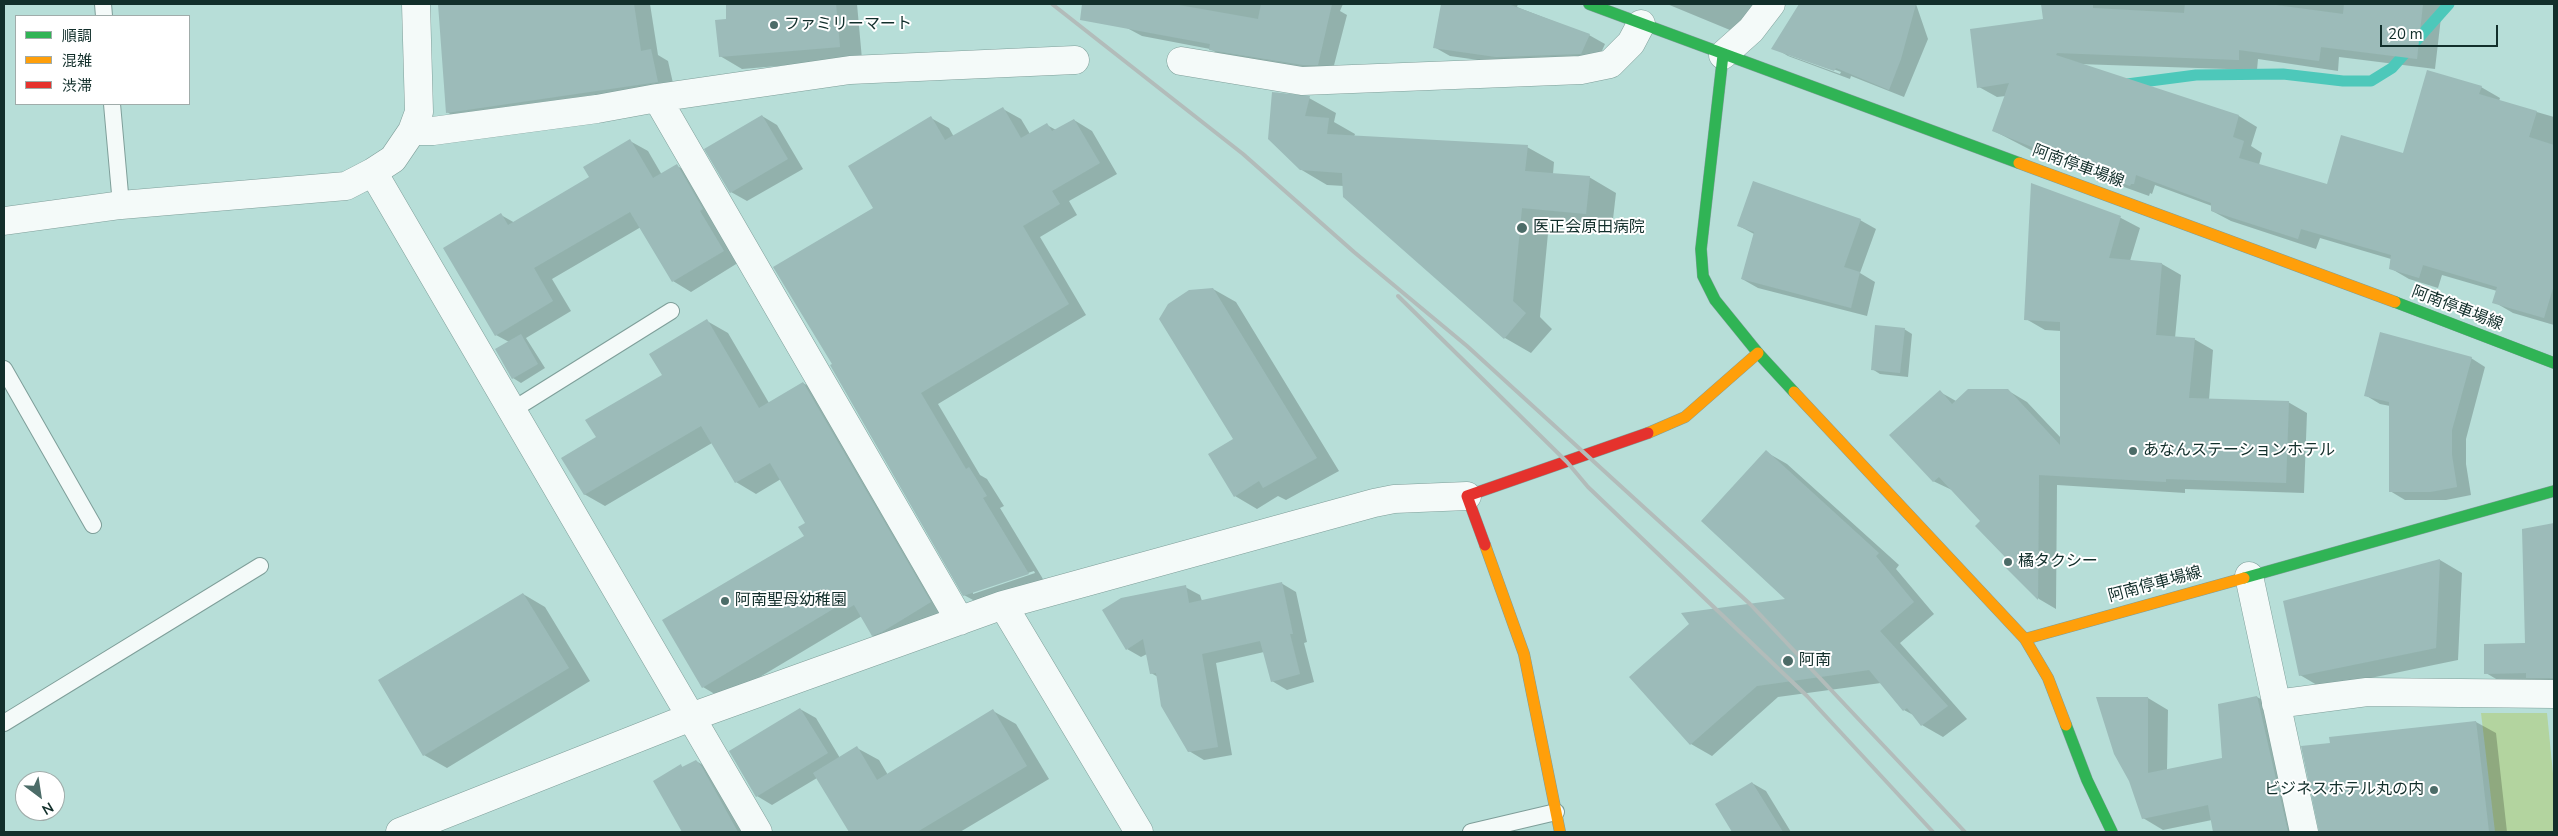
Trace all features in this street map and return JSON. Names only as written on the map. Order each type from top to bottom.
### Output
[{"type":"street","points":[[4,220],[121,205],[346,186],[373,172],[393,159],[412,131],[419,112],[416,4]]},
{"type":"street","name":"阿南停車場線","points":[[1589,4],[1723,56],[2262,251],[2554,363]]},
{"type":"street","points":[[1771,4],[1751,30],[1723,56],[1700,248],[1704,276],[1715,300],[1758,353],[2025,638],[2048,678],[2087,780],[2112,832]]},
{"type":"street","points":[[1181,61],[1302,81],[1581,70],[1610,64],[1631,44],[1641,24]]},
{"type":"street","points":[[412,131],[443,130],[597,109],[657,98],[850,70],[1075,60]]},
{"type":"street","points":[[657,98],[960,621]]},
{"type":"street","points":[[373,172],[758,832]]},
{"type":"street","points":[[400,832],[691,717],[1003,605],[1374,503],[1394,499],[1468,496],[1654,431],[1685,417],[1758,353]]},
{"type":"street","name":"阿南停車場線","points":[[2025,638],[2554,491]]},
{"type":"street","points":[[1468,496],[1524,654],[1560,832]]},
{"type":"street","points":[[2249,576],[2304,832]]},
{"type":"street","points":[[1003,605],[1139,832]]},
{"type":"street","points":[[2276,704],[2367,692],[2554,694]]},
{"type":"lane","points":[[112,105],[121,205]]},
{"type":"lane","points":[[511,411],[671,311]]},
{"type":"lane","points":[[4,369],[93,525]]},
{"type":"lane","points":[[4,723],[260,566]]},
{"type":"lane","points":[[1472,832],[1556,812]]},
{"type":"green space","points":[[2481,713],[2547,713],[2554,784],[2554,832],[2495,832]]},
{"type":"building","points":[[438,4],[634,4],[641,51],[651,49],[658,82],[446,113]]},
{"type":"building","points":[[726,4],[836,4],[840,47],[719,57],[715,20],[726,19]]},
{"type":"building","points":[[1082,4],[1173,4],[1258,19],[1261,4],[1332,4],[1318,65],[1303,65],[1209,50],[1210,44],[1080,20]]},
{"type":"building","points":[[1441,4],[1508,4],[1590,34],[1581,54],[1496,57],[1433,48]]},
{"type":"building","points":[[1799,4],[1916,4],[1901,59],[1889,90],[1836,68],[1834,71],[1771,49]]},
{"type":"building","points":[[2041,4],[2093,4],[2093,8],[2184,13],[2185,4],[2268,4],[2343,14],[2344,4],[2423,4],[2417,59],[2321,47],[2319,61],[2239,50],[2239,60],[2057,53],[2056,55],[2239,115],[2233,137],[2244,141],[2239,158],[2327,184],[2341,135],[2403,153],[2427,70],[2482,86],[2479,94],[2537,111],[2529,137],[2554,145],[2554,285],[2544,318],[2492,303],[2497,287],[2423,265],[2419,278],[2389,269],[2391,255],[2301,229],[2298,239],[2211,211],[2211,203],[2136,175],[2134,184],[2130,186],[2032,151],[2032,147],[1992,131],[2009,83],[1977,88],[1970,29],[2043,19]]},
{"type":"building","points":[[1272,92],[1310,96],[1305,116],[1329,118],[1327,134],[1528,145],[1525,171],[1590,176],[1586,214],[1522,208],[1513,301],[1526,313],[1504,339],[1343,197],[1342,173],[1300,170],[1268,139]]},
{"type":"building","points":[[1003,107],[1021,138],[1047,123],[1052,131],[1074,119],[1100,163],[1052,191],[1060,204],[1023,226],[1069,304],[921,393],[966,469],[969,467],[987,496],[983,498],[1029,574],[963,596],[830,365],[832,364],[773,267],[873,208],[848,166],[931,116],[945,140]]},
{"type":"building","points":[[762,115],[788,159],[730,193],[704,149]]},
{"type":"building","points":[[630,139],[653,178],[677,164],[703,209],[700,211],[724,251],[672,282],[630,212],[534,268],[553,301],[495,336],[443,248],[501,213],[508,225],[589,177],[583,167]]},
{"type":"building","points":[[1753,181],[1861,219],[1844,267],[1860,272],[1851,308],[1741,279],[1754,232],[1737,226]]},
{"type":"building","points":[[2031,183],[2121,216],[2109,258],[2162,263],[2156,335],[2195,338],[2189,398],[2289,401],[2286,483],[2166,479],[2166,482],[2039,475],[2038,600],[2002,564],[2007,559],[1975,526],[1980,521],[1939,477],[1933,482],[1889,435],[1940,390],[1952,404],[1968,389],[2008,389],[2060,445],[2060,322],[2024,320]]},
{"type":"building","points":[[1213,288],[1317,458],[1263,488],[1259,481],[1234,497],[1208,454],[1233,439],[1159,319],[1168,304],[1189,290]]},
{"type":"building","points":[[707,319],[759,408],[803,382],[931,602],[882,632],[872,636],[854,605],[847,609],[843,603],[702,688],[662,620],[804,536],[798,527],[805,523],[770,463],[735,483],[701,426],[584,495],[561,458],[596,437],[585,420],[662,375],[649,354]]},
{"type":"building","points":[[1875,325],[1905,328],[1900,373],[1871,370]]},
{"type":"building","points":[[2380,332],[2472,357],[2452,430],[2452,455],[2457,487],[2430,492],[2389,492],[2389,402],[2364,396]]},
{"type":"building","points":[[521,334],[538,364],[512,379],[495,349]]},
{"type":"building","points":[[1766,450],[1879,553],[1876,556],[1914,602],[1880,631],[1948,706],[1921,726],[1907,708],[1903,711],[1869,670],[1757,686],[1690,745],[1629,677],[1689,624],[1681,613],[1785,599],[1701,521]]},
{"type":"building","points":[[2554,523],[2554,678],[2526,678],[2526,673],[2484,674],[2484,644],[2525,643],[2522,529]]},
{"type":"building","points":[[2440,559],[2436,648],[2299,676],[2283,601]]},
{"type":"building","points":[[1282,582],[1293,634],[1290,634],[1300,674],[1271,682],[1260,641],[1202,654],[1218,747],[1188,752],[1161,706],[1156,673],[1150,674],[1143,639],[1126,650],[1102,610],[1121,598],[1186,585],[1189,603]]},
{"type":"building","points":[[523,593],[569,668],[423,756],[378,680]]},
{"type":"building","points":[[2257,696],[2288,832],[2213,832],[2208,805],[2142,819],[2129,781],[2114,754],[2096,697],[2148,697],[2148,773],[2222,758],[2218,704]]},
{"type":"building","points":[[800,708],[828,753],[756,797],[729,751]]},
{"type":"building","points":[[993,709],[1027,766],[917,832],[849,832],[813,773],[857,746],[877,780]]},
{"type":"building","points":[[2476,721],[2489,832],[2319,832],[2301,746],[2330,743],[2329,737]]},
{"type":"building","points":[[696,760],[702,767],[738,832],[682,832],[653,781],[681,764],[682,767]]},
{"type":"building","points":[[1752,782],[1783,832],[1732,832],[1715,804]]},
{"type":"waterway","points":[[2127,84],[2196,75],[2283,74],[2343,81],[2371,81],[2392,68],[2449,4]]},
{"type":"railway","points":[[1052,4],[1243,154],[1354,252],[1467,346],[1750,604],[1965,832]]},
{"type":"railway","points":[[1398,296],[1567,462],[1588,487],[1807,696],[1933,832]]},
{"type":"traffic: fast","points":[[1589,4],[2019,163]]},
{"type":"traffic: fast","points":[[1723,55],[1701,249],[1703,276],[1715,300],[1758,353],[1794,392]]},
{"type":"traffic: fast","points":[[2395,302],[2554,363]]},
{"type":"traffic: fast","points":[[2244,578],[2554,491]]},
{"type":"traffic: fast","points":[[2066,725],[2087,780],[2112,832]]},
{"type":"traffic: slow","points":[[2019,163],[2395,302]]},
{"type":"traffic: slow","points":[[1648,433],[1685,417],[1758,353]]},
{"type":"traffic: slow","points":[[1794,392],[2025,639],[2048,678],[2066,725]]},
{"type":"traffic: slow","points":[[1485,545],[1524,654],[1560,832]]},
{"type":"traffic: slow","points":[[2025,639],[2244,578]]},
{"type":"traffic: jam","points":[[1485,545],[1467,496],[1648,433]]},
{"type":"place","name":"ファミリーマート","points":[[774,25]]},
{"type":"place","name":"医正会原田病院","points":[[1522,228]]},
{"type":"place","name":"あなんステーションホテル","points":[[2133,451]]},
{"type":"place","name":"橘タクシー","points":[[2008,562]]},
{"type":"place","name":"阿南聖母幼稚園","points":[[725,601]]},
{"type":"place","name":"阿南","points":[[1788,661]]},
{"type":"place","name":"ビジネスホテル丸の内","points":[[2434,790]]}]
